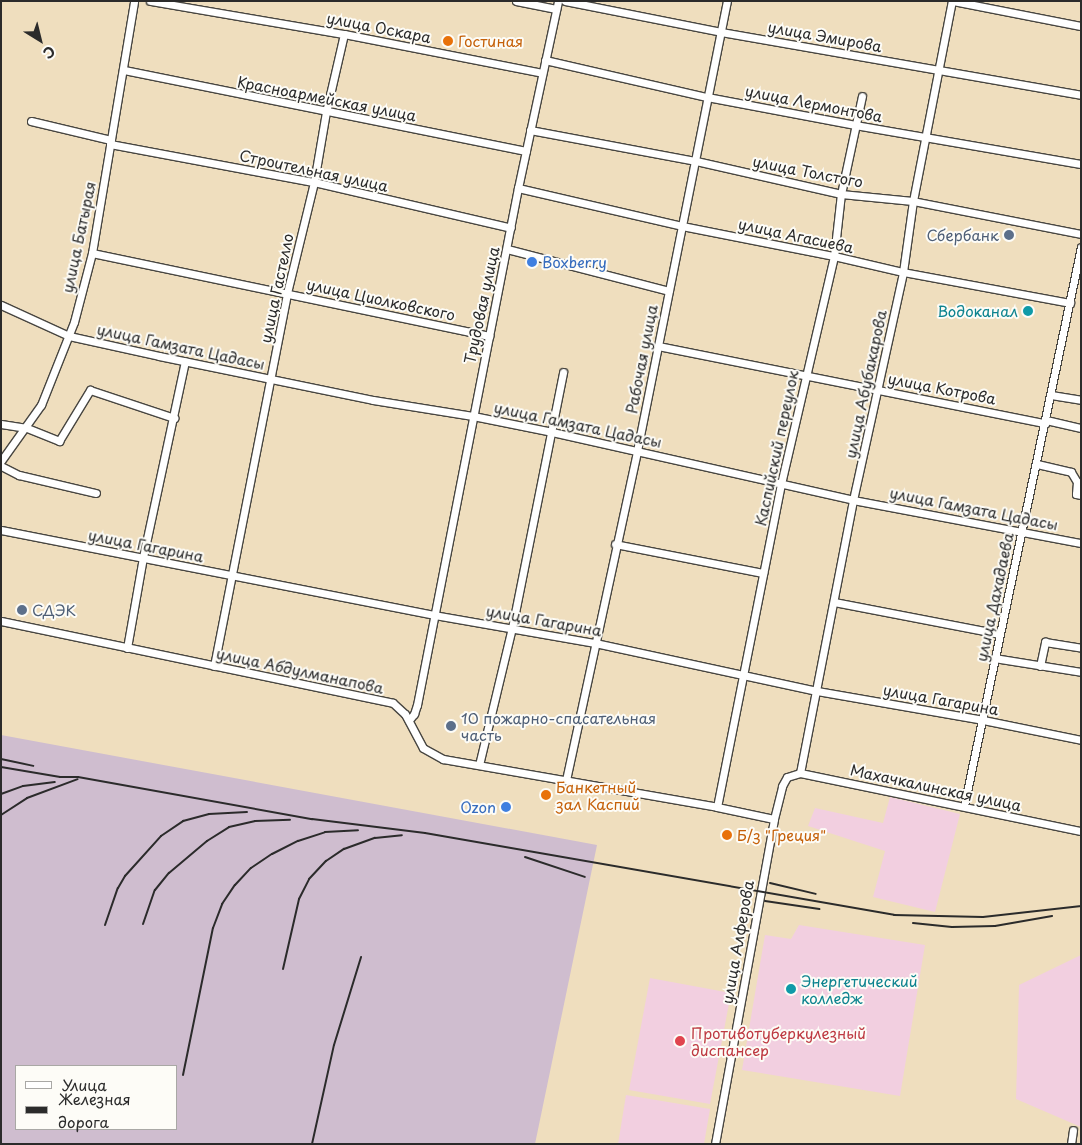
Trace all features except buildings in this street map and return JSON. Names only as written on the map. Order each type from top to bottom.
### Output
[{"type":"street","name":"улица Батырая","points":[[1,460],[26,428],[45,398],[69,336],[92,252],[124,70],[134,1]]},
{"type":"street","name":"улица Оскара","points":[[150,1],[344,34],[542,73]]},
{"type":"street","points":[[516,1],[557,5]]},
{"type":"street","name":"улица Эмирова","points":[[565,1],[721,32],[1081,95]]},
{"type":"street","name":"Рабочая улица","points":[[566,780],[615,544],[637,451],[727,1]]},
{"type":"street","points":[[953,1],[1081,26]]},
{"type":"street","name":"улица Абубакарова","points":[[800,773],[853,500],[903,272],[913,201],[953,1]]},
{"type":"street","name":"Трудовая улица","points":[[409,720],[414,714],[417,705],[518,188],[557,5]]},
{"type":"street","name":"улица Гастелло","points":[[214,666],[287,294],[314,182],[326,112],[344,34]]},
{"type":"street","name":"улица Лермонтова","points":[[545,60],[707,96],[855,125],[1081,164]]},
{"type":"street","name":"Красноармейская улица","points":[[124,70],[526,151]]},
{"type":"street","name":"Каспийский переулок","points":[[717,807],[781,484],[834,256],[841,194],[862,96]]},
{"type":"street","name":"Строительная улица","points":[[31,121],[110,142],[314,182],[511,228]]},
{"type":"street","name":"улица Толстого","points":[[530,130],[696,161],[841,194],[913,201],[1081,234]]},
{"type":"street","name":"улица Агасиева","points":[[518,188],[682,226],[834,256],[903,272],[1070,303]]},
{"type":"street","name":"улица Дахадаева","points":[[964,806],[1081,247]]},
{"type":"street","points":[[507,249],[669,291]]},
{"type":"street","name":"улица Циолковского","points":[[92,252],[489,336]]},
{"type":"street","name":"улица Гамзата Цадасы","points":[[1,305],[69,336],[270,380],[552,432],[853,500],[1081,543]]},
{"type":"street","name":"улица Котрова","points":[[658,346],[805,377],[1081,428]]},
{"type":"street","points":[[127,648],[143,557],[185,361]]},
{"type":"street","points":[[479,765],[512,628],[563,372]]},
{"type":"street","points":[[1,424],[26,428],[59,441],[90,390],[174,418]]},
{"type":"street","points":[[1051,395],[1081,400]]},
{"type":"street","points":[[1036,464],[1071,472],[1077,482],[1076,494],[1081,495]]},
{"type":"street","points":[[1,466],[19,475],[96,492]]},
{"type":"street","name":"улица Гагарина","points":[[1,530],[434,615],[595,643],[817,691],[983,720],[1081,740]]},
{"type":"street","points":[[615,544],[763,573]]},
{"type":"street","points":[[834,602],[1000,634]]},
{"type":"street","name":"улица Абдулманапова","points":[[1,621],[382,700],[400,707],[409,720],[422,748],[443,759],[717,807],[774,819]]},
{"type":"street","points":[[1040,666],[1044,642],[1081,648]]},
{"type":"street","points":[[994,658],[1081,672]]},
{"type":"street","name":"Махачкалинская улица","points":[[787,777],[800,773],[1081,831]]},
{"type":"street","name":"улица Алферова","points":[[715,1144],[774,819],[782,786],[787,777]]},
{"type":"street","points":[[1071,1144],[1073,1130]]},
{"type":"shaded area","points":[[1,735],[597,845],[535,1144],[1,1144]]},
{"type":"shaded area","points":[[890,797],[960,814],[935,912],[873,897],[885,851],[808,826],[815,808],[883,823]]},
{"type":"shaded area","points":[[799,925],[925,945],[900,1096],[742,1070],[765,935],[791,939]]},
{"type":"shaded area","points":[[1081,955],[1081,1127],[1016,1099],[1019,985]]},
{"type":"shaded area","name":"Противотуберкулезный диспансер","points":[[650,978],[731,993],[710,1104],[629,1090]]},
{"type":"shaded area","points":[[626,1095],[710,1109],[704,1144],[618,1144]]},
{"type":"railway","points":[[1,759],[33,766]]},
{"type":"railway","points":[[1,767],[60,777],[78,777],[312,819],[425,833],[894,915],[983,917],[1081,906]]},
{"type":"railway","points":[[1,815],[27,798],[78,779]]},
{"type":"railway","points":[[1,794],[23,786],[55,782]]},
{"type":"railway","points":[[105,925],[118,888],[125,876],[161,836],[183,821],[209,814],[247,812]]},
{"type":"railway","points":[[143,924],[155,890],[169,873],[207,841],[229,827],[255,821],[290,820]]},
{"type":"railway","points":[[183,1075],[213,928],[222,904],[235,885],[251,868],[272,854],[298,841],[325,832],[358,830]]},
{"type":"railway","points":[[283,969],[299,899],[309,879],[326,861],[344,849],[375,838],[402,835]]},
{"type":"railway","points":[[525,857],[585,877]]},
{"type":"railway","points":[[770,883],[816,894]]},
{"type":"railway","points":[[765,901],[819,909]]},
{"type":"railway","points":[[913,923],[952,927],[995,926],[1052,916]]},
{"type":"railway","points":[[312,1144],[334,1045],[361,957]]},
{"type":"place","name":"Гостиная","points":[[448,41]]},
{"type":"place","name":"Сбербанк","points":[[1009,235]]},
{"type":"place","name":"Boxberry","points":[[532,262]]},
{"type":"place","name":"Водоканал","points":[[1028,311]]},
{"type":"place","name":"СДЭК","points":[[22,610]]},
{"type":"place","name":"10 пожарно-спасательная часть","points":[[451,726]]},
{"type":"place","name":"Банкетный зал Каспий","points":[[546,795]]},
{"type":"place","name":"Ozon","points":[[506,807]]},
{"type":"place","name":"Б/з \"Греция\"","points":[[727,835]]},
{"type":"place","name":"Энергетический колледж","points":[[791,989]]},
{"type":"place","name":"Противотуберкулезный диспансер","points":[[680,1041]]}]
